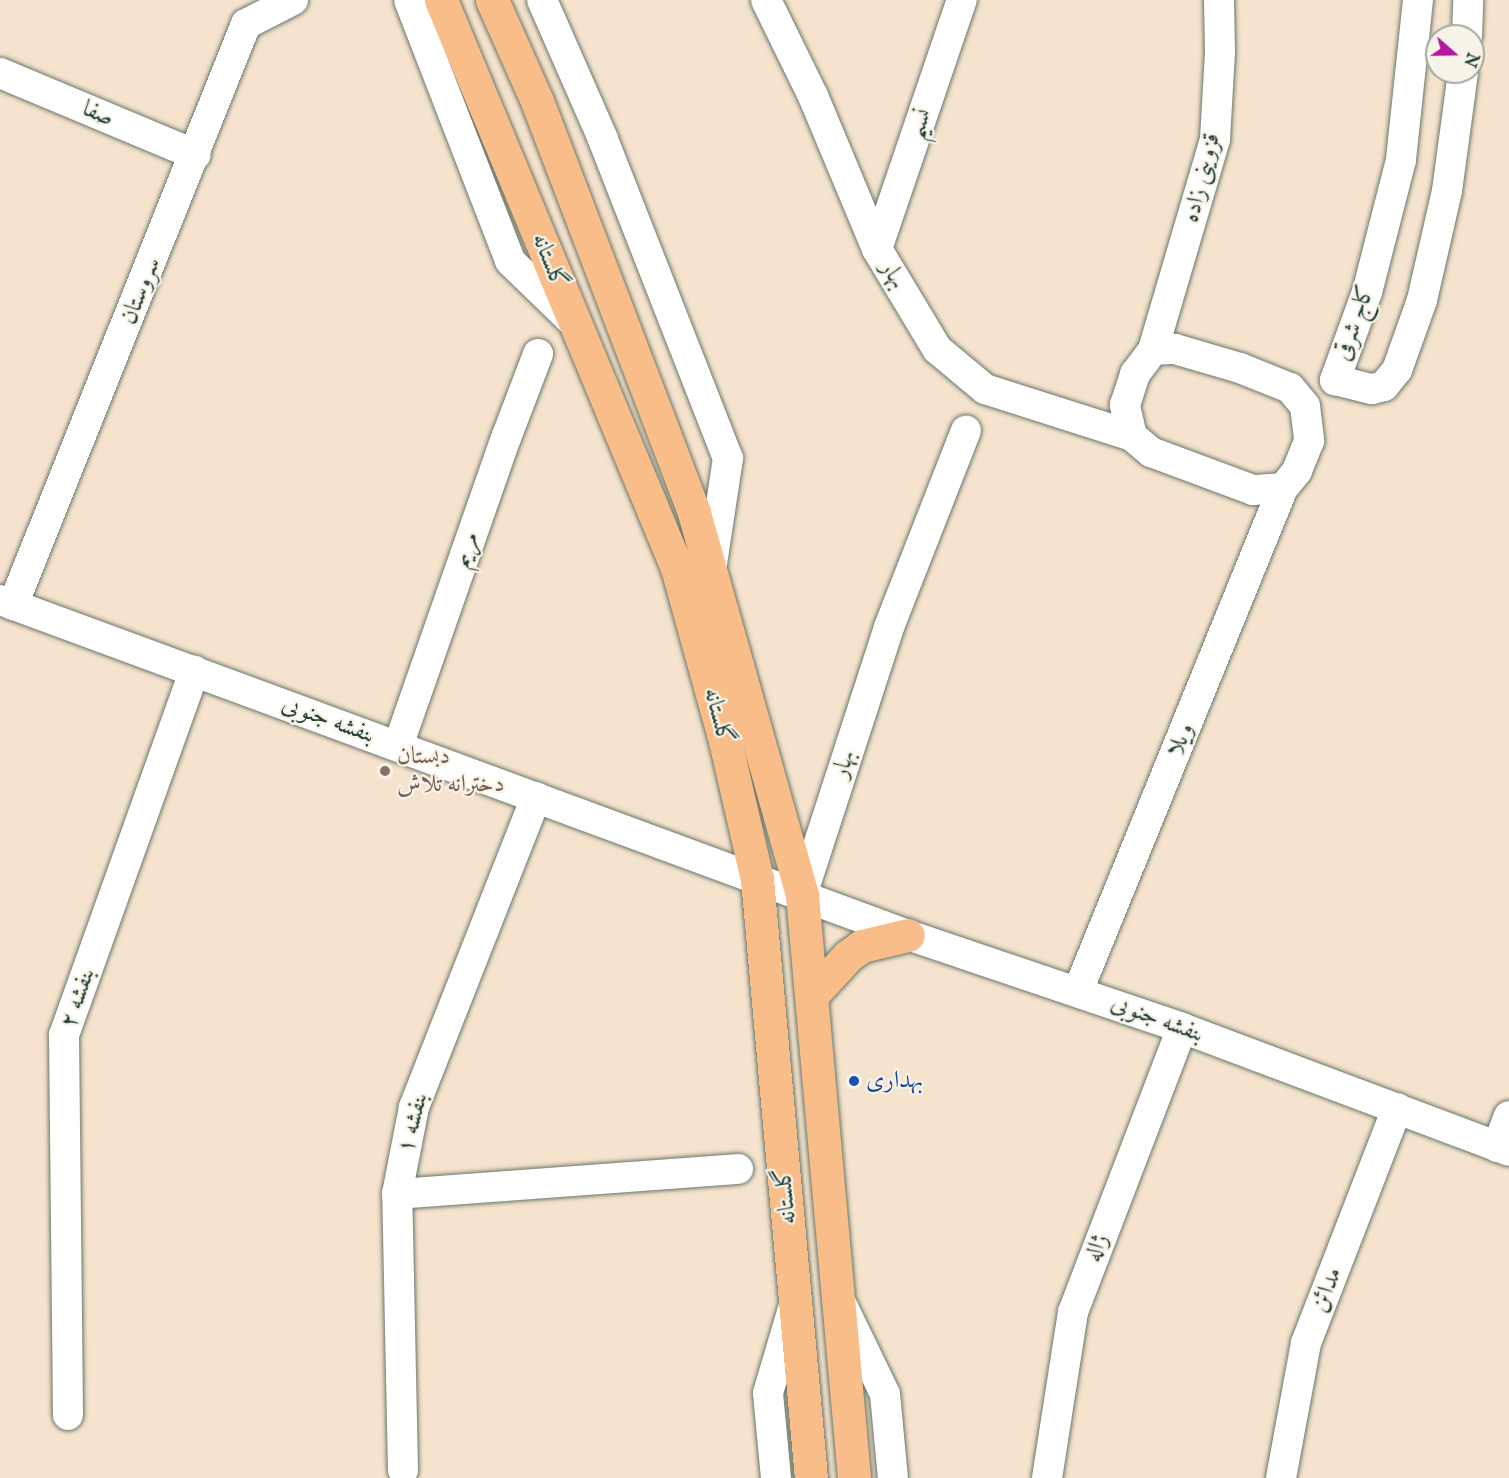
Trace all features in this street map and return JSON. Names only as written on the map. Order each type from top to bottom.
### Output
[{"type":"main road","name":"گلستانه","points":[[441,0],[677,568],[726,745],[757,879],[811,1478]]},
{"type":"main road","name":"گلستانه","points":[[492,0],[537,101],[694,513],[802,896],[854,1478]]},
{"type":"main road","points":[[812,995],[848,956],[862,946],[908,935]]},
{"type":"street","name":"سروستان","points":[[7,602],[196,155],[246,24],[292,0]]},
{"type":"street","points":[[409,0],[510,261],[575,324]]},
{"type":"street","points":[[542,0],[602,137],[728,458],[711,570]]},
{"type":"street","name":"بهار","points":[[766,0],[813,96],[877,249],[936,349],[985,389],[1132,436]]},
{"type":"street","name":"نسیم","points":[[877,249],[962,0]]},
{"type":"street","name":"قزوینی زاده","points":[[1153,350],[1215,139],[1220,52],[1219,0]]},
{"type":"street","name":"کاج شرقی","points":[[1418,0],[1401,160],[1367,292],[1335,380],[1372,389],[1384,386],[1397,370],[1422,300],[1447,191],[1461,84]]},
{"type":"street","points":[[1467,24],[1468,0]]},
{"type":"street","name":"صفا","points":[[0,73],[196,155]]},
{"type":"street","name":"ویلا","points":[[1078,991],[1283,488],[1297,471],[1309,441],[1305,406],[1290,388],[1208,357],[1175,349],[1153,350]]},
{"type":"street","points":[[1153,350],[1135,374],[1125,405],[1132,436],[1151,452],[1253,490],[1283,488]]},
{"type":"street","name":"مریم","points":[[398,746],[506,438],[538,354]]},
{"type":"street","name":"بهار","points":[[802,896],[889,627],[966,431]]},
{"type":"street","name":"بنفشه جنوبی","points":[[7,602],[908,935],[1182,1028],[1503,1149]]},
{"type":"street","name":"بنفشه ۲","points":[[68,1415],[64,1035],[194,671]]},
{"type":"street","name":"بنفشه ۱","points":[[403,1470],[398,1194],[414,1107],[536,797]]},
{"type":"street","name":"ژاله","points":[[1047,1478],[1073,1312],[1182,1028]]},
{"type":"street","name":"مدائن","points":[[1281,1478],[1306,1343],[1397,1108]]},
{"type":"street","points":[[1503,1149],[1509,1116]]},
{"type":"street","points":[[398,1194],[738,1169]]},
{"type":"street","points":[[839,1298],[885,1394],[893,1478]]},
{"type":"street","points":[[776,1478],[768,1393],[796,1299]]},
{"type":"place","name":"دبستان دخترانه تلاش","points":[[385,771]]},
{"type":"place","name":"بهداری","points":[[854,1081]]}]
